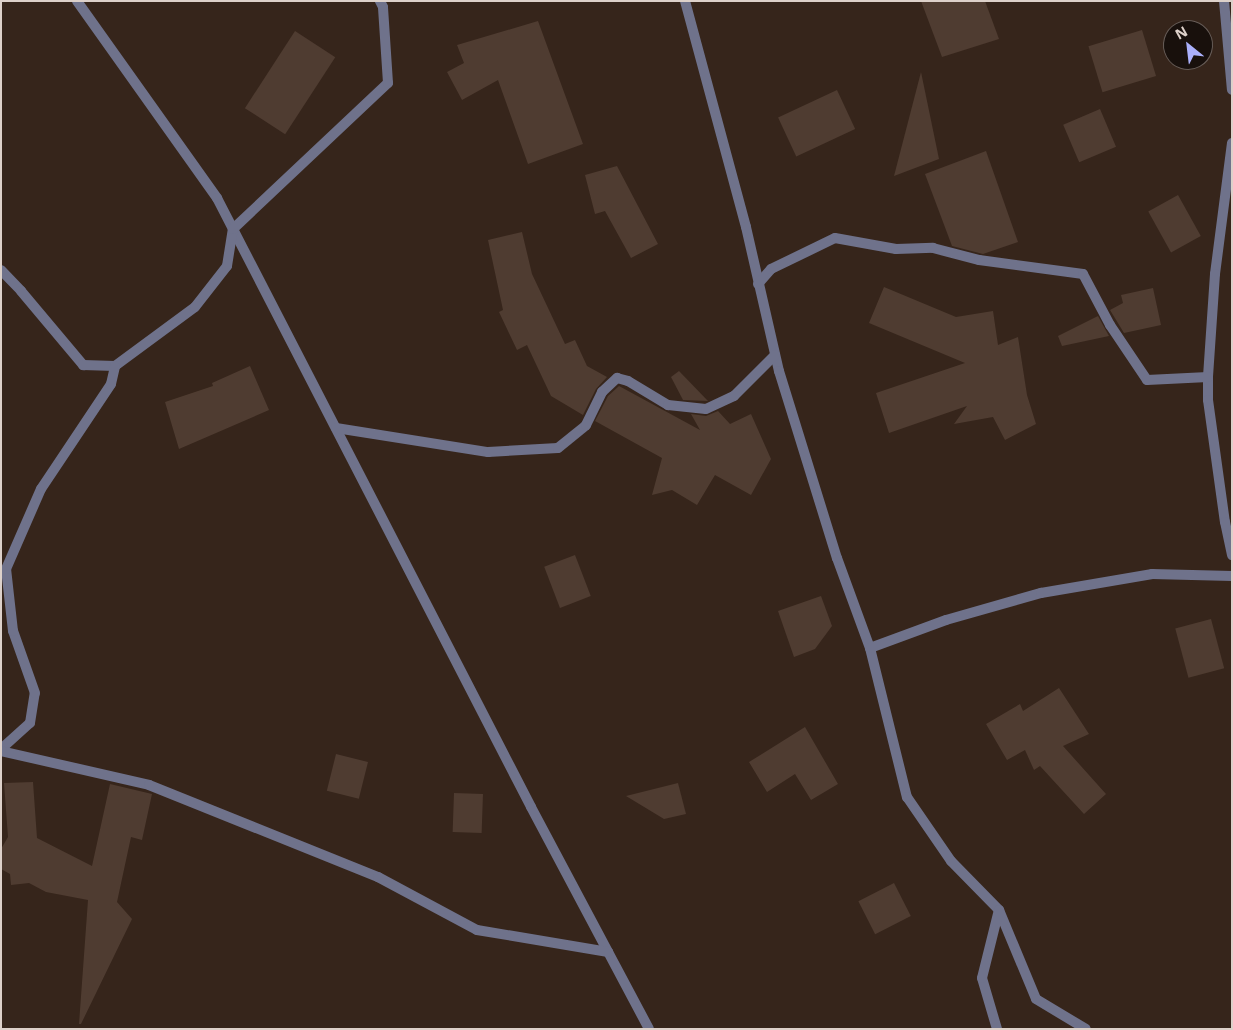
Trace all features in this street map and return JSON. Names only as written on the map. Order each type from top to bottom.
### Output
[{"type":"street","points":[[77,1],[217,198],[649,1029]]},
{"type":"street","points":[[1,270],[22,291],[82,365],[115,366],[195,307],[227,266],[233,229],[388,83],[383,7],[380,1]]},
{"type":"street","points":[[685,1],[729,162],[775,355],[837,558],[870,648],[907,798],[951,861],[999,910],[1036,999],[1086,1029]]},
{"type":"street","points":[[1224,1],[1232,90]]},
{"type":"street","points":[[1232,144],[1214,274],[1208,377],[1208,400],[1224,522],[1232,554]]},
{"type":"street","points":[[758,284],[771,269],[835,238],[896,249],[933,248],[978,260],[1083,274],[1110,325],[1147,380],[1208,377]]},
{"type":"street","points":[[336,428],[488,452],[558,448],[586,425],[602,392],[617,378],[628,381],[668,405],[706,409],[734,396],[775,355]]},
{"type":"street","points":[[1,750],[30,723],[35,693],[12,632],[6,569],[41,489],[112,384],[115,366]]},
{"type":"street","points":[[870,648],[946,620],[1041,593],[1152,574],[1232,576]]},
{"type":"street","points":[[1,750],[149,785],[378,877],[476,930],[608,952]]},
{"type":"street","points":[[997,1029],[982,978],[999,910]]},
{"type":"building","points":[[921,1],[985,1],[999,39],[942,57]]},
{"type":"building","points":[[538,21],[583,144],[528,164],[498,80],[462,100],[447,72],[464,63],[457,45]]},
{"type":"building","points":[[1142,30],[1156,76],[1102,92],[1088,46]]},
{"type":"building","points":[[295,31],[335,57],[285,134],[245,108]]},
{"type":"building","points":[[921,72],[939,159],[894,176]]},
{"type":"building","points":[[837,90],[855,129],[796,156],[778,117]]},
{"type":"building","points":[[1100,109],[1116,147],[1079,162],[1063,125]]},
{"type":"building","points":[[986,151],[1018,242],[983,254],[952,246],[925,174]]},
{"type":"building","points":[[617,166],[658,244],[631,258],[605,211],[595,214],[585,175]]},
{"type":"building","points":[[1178,195],[1201,236],[1171,253],[1148,211]]},
{"type":"building","points":[[522,232],[532,274],[565,344],[575,340],[587,366],[607,377],[596,389],[583,415],[551,396],[527,345],[517,350],[499,312],[503,310],[488,240]]},
{"type":"building","points":[[884,287],[956,317],[993,311],[998,345],[1018,337],[1027,395],[1036,424],[1005,440],[993,417],[954,424],[967,406],[889,433],[876,393],[965,363],[869,323]]},
{"type":"building","points":[[1153,288],[1161,325],[1124,333],[1110,310],[1123,303],[1121,295]]},
{"type":"building","points":[[1098,316],[1109,336],[1062,346],[1058,336]]},
{"type":"building","points":[[250,366],[269,410],[179,449],[165,402],[213,386],[212,383]]},
{"type":"building","points":[[679,371],[708,401],[683,400],[671,377]]},
{"type":"building","points":[[619,386],[700,430],[691,414],[706,416],[718,411],[730,424],[751,414],[771,459],[751,495],[715,475],[697,505],[672,490],[652,495],[662,458],[595,421],[608,396]]},
{"type":"building","points":[[575,555],[591,596],[560,608],[544,567]]},
{"type":"building","points":[[821,596],[832,626],[815,649],[794,657],[778,611]]},
{"type":"building","points":[[1211,619],[1224,668],[1188,678],[1175,629]]},
{"type":"building","points":[[1059,688],[1089,734],[1063,746],[1106,794],[1084,814],[1040,766],[1034,770],[1025,750],[1007,760],[986,724],[1020,704],[1023,711]]},
{"type":"building","points":[[805,727],[838,784],[811,800],[795,774],[767,792],[749,762]]},
{"type":"building","points":[[336,754],[368,762],[359,799],[327,791]]},
{"type":"building","points":[[33,782],[37,838],[92,866],[110,784],[152,794],[142,840],[131,837],[117,902],[132,919],[81,1024],[79,1024],[88,900],[46,892],[29,883],[11,885],[10,874],[1,869],[1,849],[8,837],[4,783]]},
{"type":"building","points":[[678,783],[686,814],[664,819],[626,796]]},
{"type":"building","points":[[454,793],[483,794],[482,833],[453,832]]},
{"type":"building","points":[[894,883],[911,916],[875,934],[858,901]]}]
